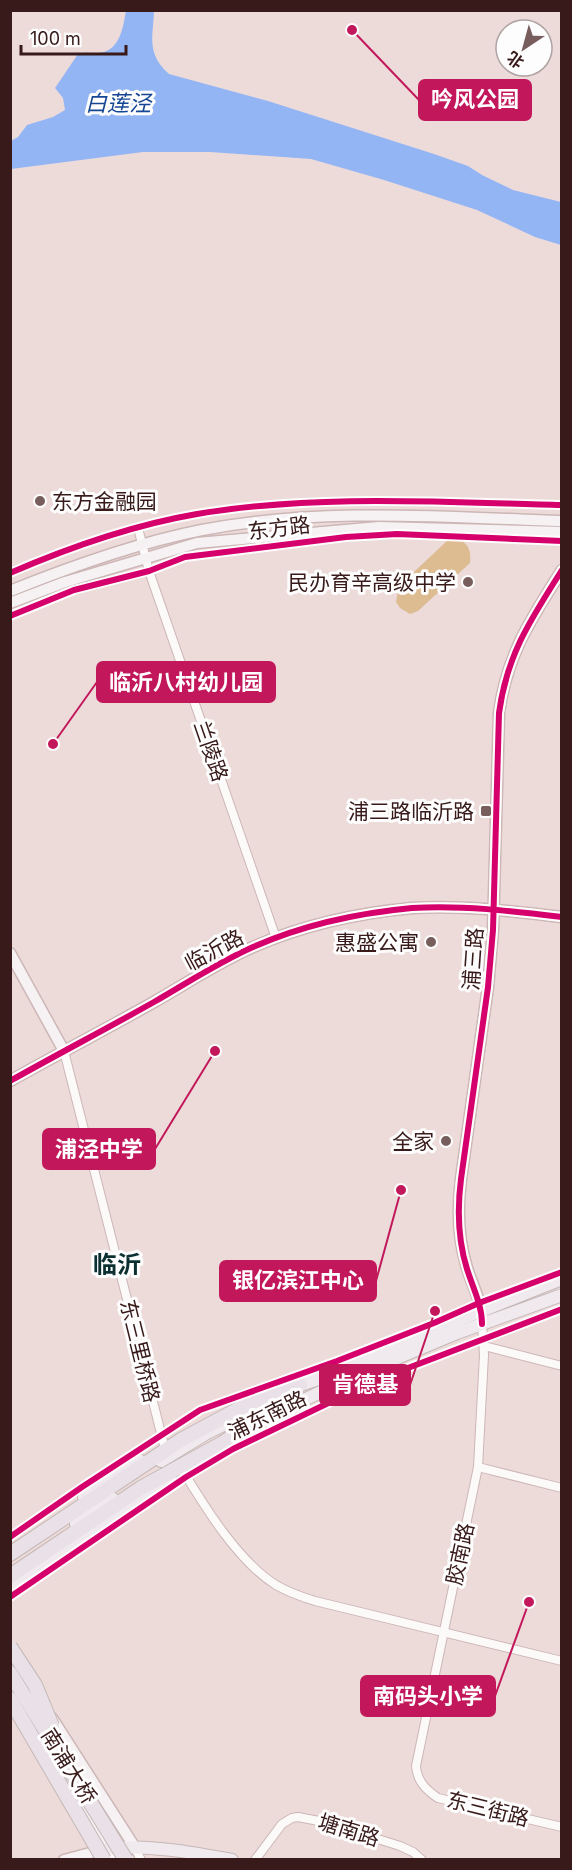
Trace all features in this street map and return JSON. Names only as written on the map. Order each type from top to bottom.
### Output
[{"type":"highway","points":[[10,1554],[151,1459],[230,1412],[300,1385]]},
{"type":"highway","points":[[10,1576],[141,1488],[221,1444],[250,1425]]},
{"type":"highway","points":[[10,1647],[35,1685],[68,1764]]},
{"type":"highway","name":"南浦大桥","points":[[10,1674],[126,1860]]},
{"type":"highway","name":"南浦大桥","points":[[10,1699],[106,1854]]},
{"type":"main road","name":"东方路","points":[[10,591],[56,573],[142,545],[202,530],[282,519],[379,515],[561,520]]},
{"type":"main road","name":"东方路","points":[[10,603],[65,582],[197,543],[379,527],[561,532]]},
{"type":"main road","name":"浦三路","points":[[482,1318],[464,1256],[458,1210],[487,997],[493,909],[498,728],[504,684],[512,658],[523,633],[561,570]]},
{"type":"main road","name":"临沂路","points":[[10,1081],[224,961],[276,938],[331,922],[388,911],[439,907],[493,909],[561,917]]},
{"type":"main road","name":"东三里桥路","points":[[10,953],[64,1051]]},
{"type":"main road","name":"浦东南路","points":[[10,1569],[147,1477],[192,1452],[359,1374],[457,1333],[561,1279]]},
{"type":"main road","name":"浦东南路","points":[[10,1562],[140,1473],[207,1433],[300,1385],[482,1318],[561,1295]]},
{"type":"main road","name":"浦东南路","points":[[10,1547],[118,1473],[219,1412],[275,1388],[327,1376]]},
{"type":"main road","name":"浦东南路","points":[[10,1590],[156,1488],[252,1433],[294,1404]]},
{"type":"main road","points":[[10,1674],[47,1709],[134,1846]]},
{"type":"main road","points":[[10,1682],[73,1791],[106,1854]]},
{"type":"main road","points":[[64,1860],[106,1854],[134,1846],[161,1848],[232,1860]]},
{"type":"street","name":"兰陵路","points":[[138,528],[149,571],[276,938]]},
{"type":"street","name":"东三里桥路","points":[[64,1051],[164,1445]]},
{"type":"street","name":"胶南路","points":[[420,1780],[416,1766],[478,1467],[484,1346],[482,1318]]},
{"type":"street","points":[[484,1346],[561,1366]]},
{"type":"street","points":[[478,1467],[561,1488]]},
{"type":"street","points":[[183,1472],[236,1549],[277,1586],[315,1601],[561,1662]]},
{"type":"street","name":"东三街路","points":[[420,1780],[431,1793],[447,1801],[561,1827]]},
{"type":"street","name":"塘南路","points":[[255,1860],[282,1824],[298,1817],[324,1822],[400,1846],[413,1852],[422,1860]]},
{"type":"street","points":[[134,1846],[141,1860]]},
{"type":"street","points":[[106,1854],[116,1860]]},
{"type":"shaded area","points":[[449,539],[459,540],[466,545],[470,552],[470,563],[418,611],[410,614],[400,608],[396,602],[399,586]]},
{"type":"water","name":"白莲泾","points":[[126,11],[154,11],[152,45],[157,59],[169,74],[268,101],[434,154],[468,166],[513,190],[561,202],[561,245],[535,237],[477,210],[311,159],[210,152],[143,152],[11,169],[11,141],[18,137],[27,125],[53,117],[65,110],[63,98],[55,88],[78,54],[105,52],[116,43],[122,31]]},
{"type":"cycle path","points":[[10,573],[56,554],[126,531],[197,514],[242,508],[379,501],[562,505]]},
{"type":"cycle path","points":[[10,616],[74,590],[149,571],[185,557],[346,537],[397,534],[562,541]]},
{"type":"cycle path","points":[[482,1324],[479,1303],[462,1247],[459,1202],[488,987],[493,930],[499,713],[514,655],[531,621],[562,570]]},
{"type":"cycle path","points":[[10,1081],[228,959],[272,939],[311,926],[371,913],[431,907],[487,909],[562,917]]},
{"type":"cycle path","points":[[10,1537],[200,1410],[337,1361],[562,1272]]},
{"type":"cycle path","points":[[10,1597],[186,1477],[233,1449],[374,1381],[562,1309]]},
{"type":"place","name":"吟风公园","points":[[352,30]]},
{"type":"place","name":"东方金融园","points":[[40,501]]},
{"type":"place","name":"民办育辛高级中学","points":[[468,582]]},
{"type":"place","name":"临沂八村幼儿园","points":[[53,744]]},
{"type":"place","name":"浦三路临沂路","points":[[486,811]]},
{"type":"place","name":"惠盛公寓","points":[[431,942]]},
{"type":"place","name":"浦泾中学","points":[[215,1051]]},
{"type":"place","name":"全家","points":[[446,1141]]},
{"type":"place","name":"银亿滨江中心","points":[[401,1190]]},
{"type":"place","name":"肯德基","points":[[435,1311]]},
{"type":"place","name":"南码头小学","points":[[529,1602]]},
{"type":"district","name":"临沂","points":[[117,1264]]}]
